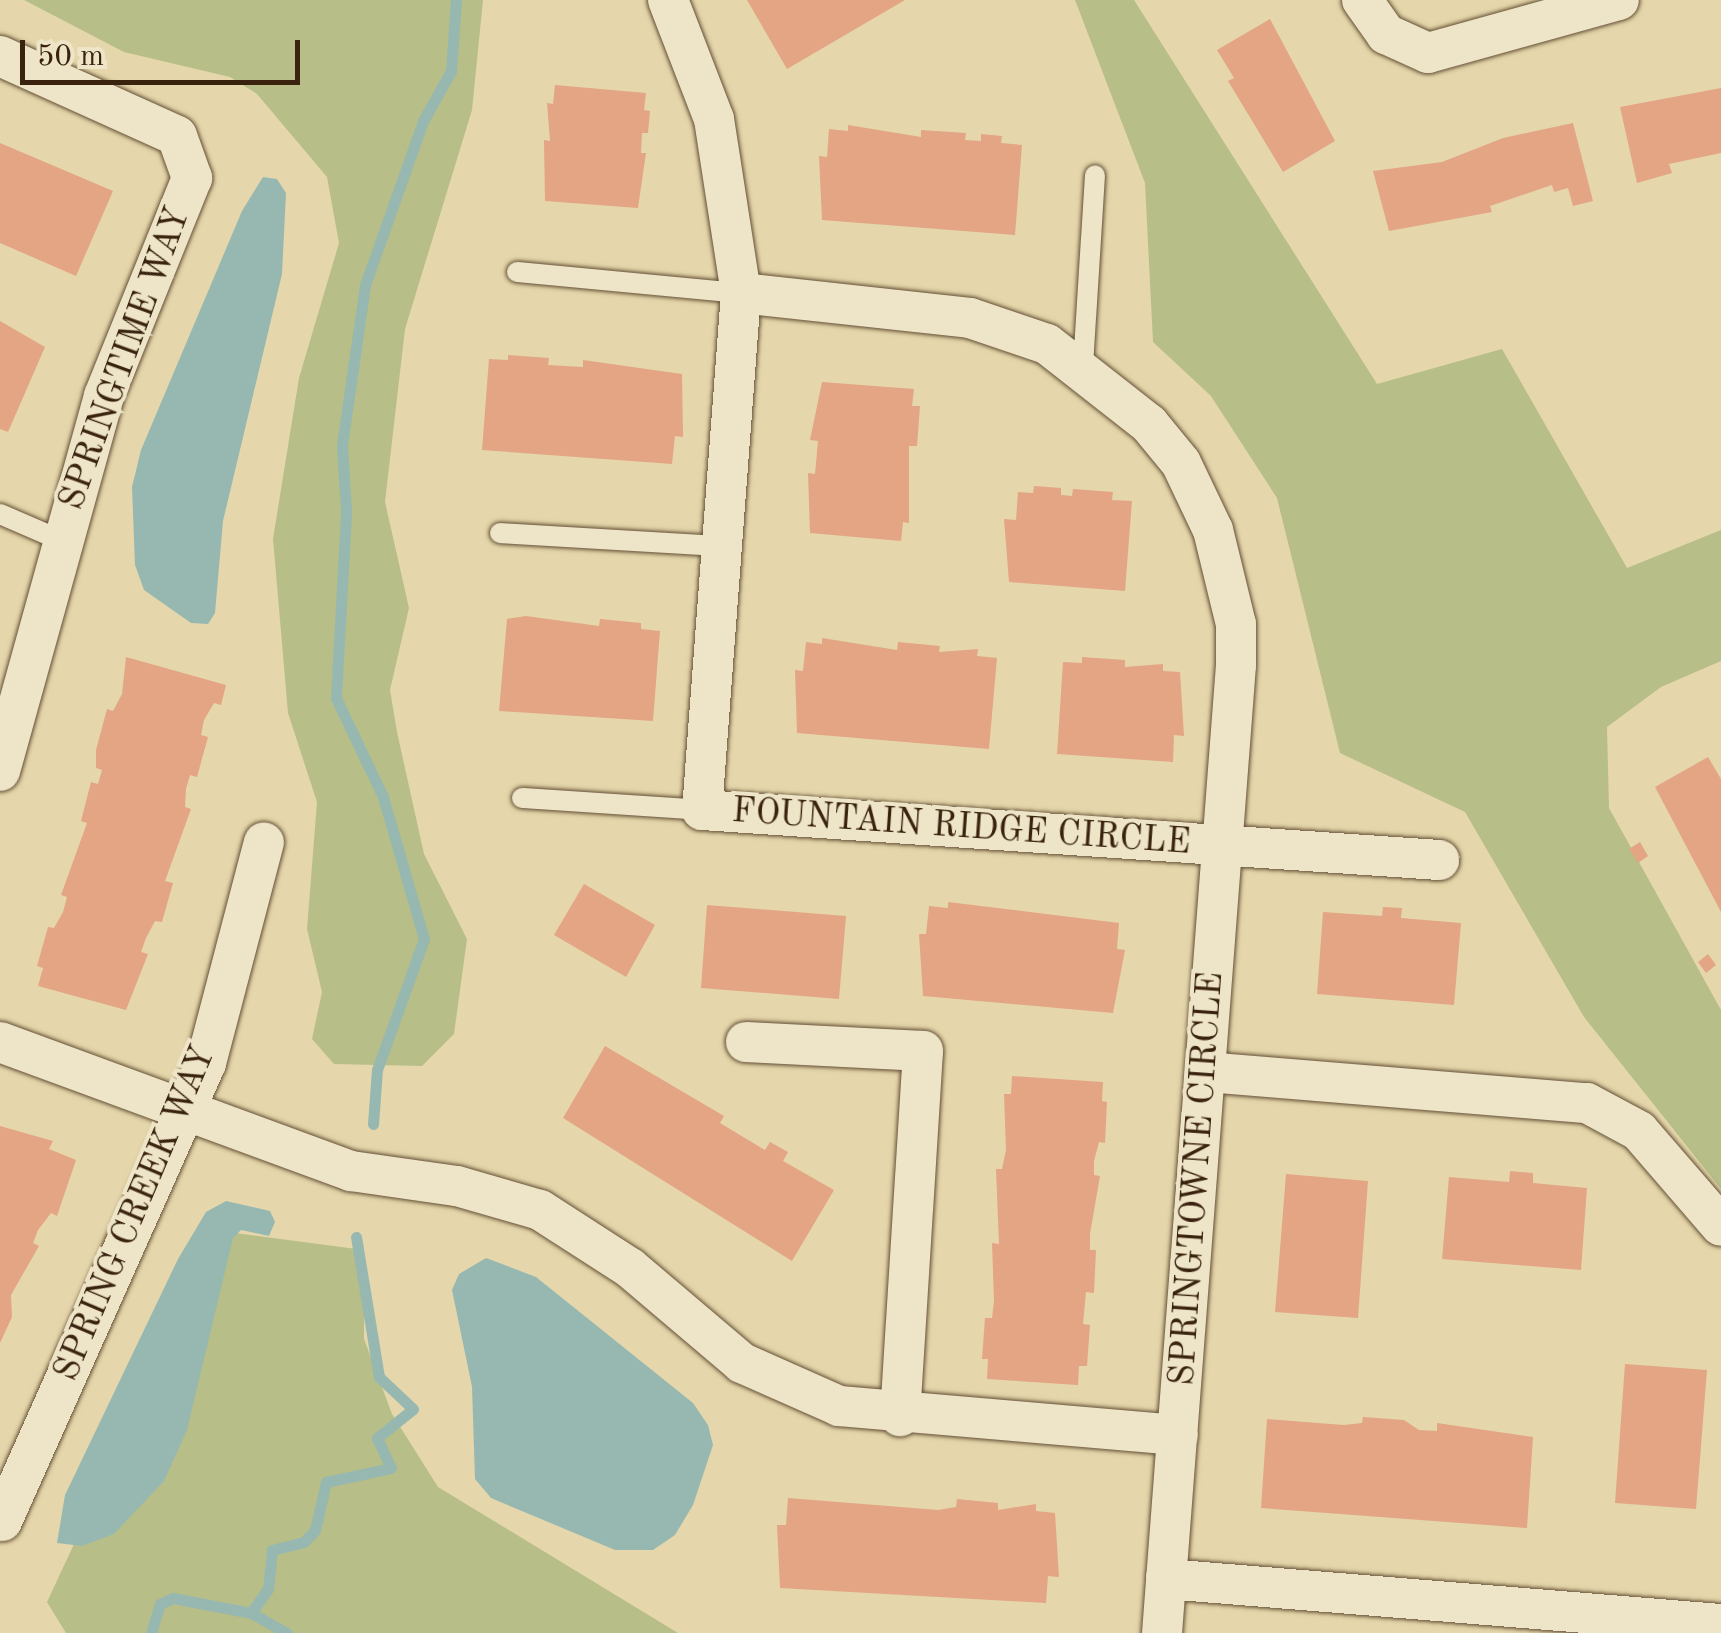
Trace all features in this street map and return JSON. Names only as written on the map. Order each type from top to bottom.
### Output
[{"type":"street","points":[[668,0],[714,119],[741,293]]},
{"type":"street","points":[[1362,0],[1386,34],[1428,53],[1620,0]]},
{"type":"street","name":"SPRINGTIME WAY","points":[[0,56],[177,136],[192,178],[104,396],[60,540],[0,771]]},
{"type":"street","name":"SPRINGTOWNE CIRCLE","points":[[0,1042],[185,1114],[351,1171],[457,1186],[540,1210],[630,1268],[742,1363],[839,1406],[900,1416],[1178,1434],[1236,664],[1226,573],[1181,464],[1136,410],[1082,366],[1012,329],[970,318],[741,293]]},
{"type":"street","name":"FOUNTAIN RIDGE CIRCLE","points":[[741,293],[702,810],[1439,860]]},
{"type":"street","name":"SPRING CREEK WAY","points":[[2,1520],[206,1063],[264,842]]},
{"type":"street","points":[[746,1042],[923,1051],[900,1416]]},
{"type":"street","points":[[1206,1072],[1588,1103],[1639,1131],[1721,1226]]},
{"type":"street","points":[[1162,1633],[1178,1434]]},
{"type":"street","points":[[1166,1579],[1721,1624]]},
{"type":"lane","points":[[1082,366],[1096,176]]},
{"type":"lane","points":[[517,272],[741,293]]},
{"type":"lane","points":[[0,514],[60,540]]},
{"type":"lane","points":[[500,533],[722,546]]},
{"type":"lane","points":[[522,798],[702,810]]},
{"type":"green space","points":[[24,0],[483,0],[472,110],[405,329],[385,502],[409,608],[390,690],[397,732],[424,854],[467,939],[454,1034],[422,1066],[334,1064],[312,1039],[322,992],[307,929],[317,802],[288,713],[273,539],[299,378],[339,243],[327,177],[257,94],[230,77],[124,52]]},
{"type":"green space","points":[[1075,0],[1134,0],[1377,384],[1502,349],[1627,568],[1721,530],[1721,661],[1661,687],[1607,727],[1609,808],[1721,1010],[1721,1189],[1584,1017],[1465,812],[1340,753],[1277,498],[1211,396],[1153,342],[1145,183]]},
{"type":"green space","points":[[220,1231],[364,1250],[364,1339],[392,1414],[438,1487],[678,1633],[66,1633],[47,1602]]},
{"type":"water","points":[[263,177],[277,179],[286,193],[282,274],[223,521],[215,613],[208,624],[191,623],[144,590],[135,565],[132,487],[141,450],[242,211]]},
{"type":"water","points":[[226,1201],[270,1211],[275,1222],[269,1236],[241,1230],[233,1238],[187,1430],[164,1481],[114,1534],[82,1546],[57,1543],[65,1495],[178,1259],[206,1212]]},
{"type":"water","points":[[486,1258],[536,1277],[693,1403],[708,1425],[713,1445],[693,1505],[675,1535],[653,1550],[615,1550],[491,1498],[475,1479],[472,1387],[452,1290],[459,1274]]},
{"type":"building","points":[[747,0],[905,0],[787,69]]},
{"type":"building","points":[[1270,19],[1335,141],[1283,172],[1228,81],[1234,78],[1217,50]]},
{"type":"building","points":[[555,85],[646,93],[644,110],[650,111],[648,133],[642,133],[641,153],[646,153],[638,208],[545,201],[544,140],[550,141],[547,103],[553,104]]},
{"type":"building","points":[[1721,88],[1721,153],[1669,164],[1672,173],[1637,183],[1620,107]]},
{"type":"building","points":[[1573,123],[1593,201],[1573,206],[1568,188],[1554,192],[1552,185],[1490,206],[1492,212],[1389,231],[1373,171],[1442,162],[1503,138]]},
{"type":"building","points":[[848,125],[921,137],[921,130],[966,133],[965,140],[981,141],[981,134],[1002,136],[1001,143],[1022,145],[1015,235],[822,220],[819,156],[827,157],[829,129],[848,131]]},
{"type":"building","points":[[0,143],[113,191],[76,276],[0,243]]},
{"type":"building","points":[[0,321],[45,347],[8,432],[0,429]]},
{"type":"building","points":[[508,355],[549,358],[548,365],[583,367],[583,360],[682,374],[683,437],[675,436],[672,464],[482,450],[489,359],[508,360]]},
{"type":"building","points":[[822,382],[914,389],[912,406],[920,406],[917,446],[909,446],[909,523],[903,522],[901,541],[810,533],[808,473],[815,474],[818,441],[810,440]]},
{"type":"building","points":[[1034,486],[1061,488],[1061,495],[1072,496],[1073,489],[1113,492],[1112,500],[1132,501],[1125,591],[1009,582],[1004,519],[1016,520],[1018,492],[1033,493]]},
{"type":"building","points":[[526,616],[599,626],[600,619],[641,623],[641,629],[660,631],[653,721],[499,711],[507,619]]},
{"type":"building","points":[[822,638],[897,650],[898,642],[940,646],[939,652],[978,649],[977,656],[997,658],[989,749],[797,733],[795,670],[803,671],[806,642],[822,644]]},
{"type":"building","points":[[126,657],[226,685],[221,705],[214,703],[204,720],[201,735],[208,737],[197,777],[190,775],[186,789],[185,807],[191,809],[165,881],[173,883],[162,922],[155,921],[146,938],[141,952],[148,954],[126,1010],[38,986],[43,968],[37,966],[48,927],[54,928],[63,912],[67,897],[61,895],[87,823],[81,821],[91,782],[98,784],[102,770],[96,768],[96,750],[107,709],[113,711],[122,694]]},
{"type":"building","points":[[1082,657],[1125,660],[1125,667],[1163,664],[1163,671],[1180,672],[1184,736],[1174,735],[1173,762],[1057,754],[1063,662],[1082,663]]},
{"type":"building","points":[[1708,757],[1721,779],[1721,912],[1655,787]]},
{"type":"building","points":[[1640,842],[1648,856],[1638,863],[1629,849]]},
{"type":"building","points":[[584,884],[655,925],[626,977],[554,935]]},
{"type":"building","points":[[948,902],[1119,923],[1117,949],[1125,950],[1113,1013],[923,996],[919,934],[926,934],[929,906],[948,908]]},
{"type":"building","points":[[707,905],[846,916],[839,999],[701,988]]},
{"type":"building","points":[[1383,907],[1402,908],[1401,918],[1461,923],[1454,1005],[1317,994],[1323,912],[1382,916]]},
{"type":"building","points":[[1708,954],[1716,965],[1706,973],[1698,962]]},
{"type":"building","points":[[605,1046],[724,1116],[720,1123],[765,1150],[770,1142],[788,1152],[783,1161],[834,1190],[792,1261],[563,1118]]},
{"type":"building","points":[[1012,1076],[1103,1082],[1102,1101],[1107,1102],[1105,1143],[1099,1142],[1094,1161],[1094,1175],[1100,1176],[1090,1234],[1090,1250],[1096,1250],[1094,1293],[1086,1292],[1083,1324],[1090,1325],[1087,1366],[1079,1366],[1078,1385],[987,1379],[988,1359],[982,1359],[985,1318],[992,1318],[994,1301],[992,1243],[999,1244],[996,1169],[1002,1169],[1006,1150],[1004,1094],[1011,1094]]},
{"type":"building","points":[[0,1126],[53,1141],[49,1149],[76,1160],[57,1216],[51,1213],[38,1230],[33,1243],[39,1246],[11,1295],[12,1317],[0,1343]]},
{"type":"building","points":[[1510,1171],[1533,1173],[1533,1183],[1587,1188],[1581,1270],[1442,1259],[1449,1177],[1509,1182]]},
{"type":"building","points":[[1286,1174],[1368,1181],[1358,1318],[1275,1312]]},
{"type":"building","points":[[1625,1364],[1707,1370],[1696,1509],[1615,1503]]},
{"type":"building","points":[[1363,1417],[1404,1420],[1419,1430],[1437,1431],[1437,1423],[1533,1437],[1527,1528],[1261,1508],[1267,1419],[1344,1425],[1362,1423]]},
{"type":"building","points":[[788,1498],[938,1510],[956,1507],[957,1499],[998,1503],[998,1510],[1036,1504],[1036,1511],[1055,1513],[1059,1577],[1048,1576],[1046,1603],[780,1588],[777,1525],[786,1525]]},
{"type":"waterway","points":[[373,1124],[377,1070],[424,939],[383,797],[336,698],[346,511],[342,445],[365,285],[423,121],[451,71],[456,0]]},
{"type":"waterway","points":[[251,1613],[268,1589],[272,1550],[304,1542],[315,1530],[326,1482],[391,1468],[377,1438],[413,1409],[379,1377],[356,1237]]},
{"type":"waterway","points":[[151,1633],[160,1604],[173,1598],[251,1613],[287,1633]]}]
